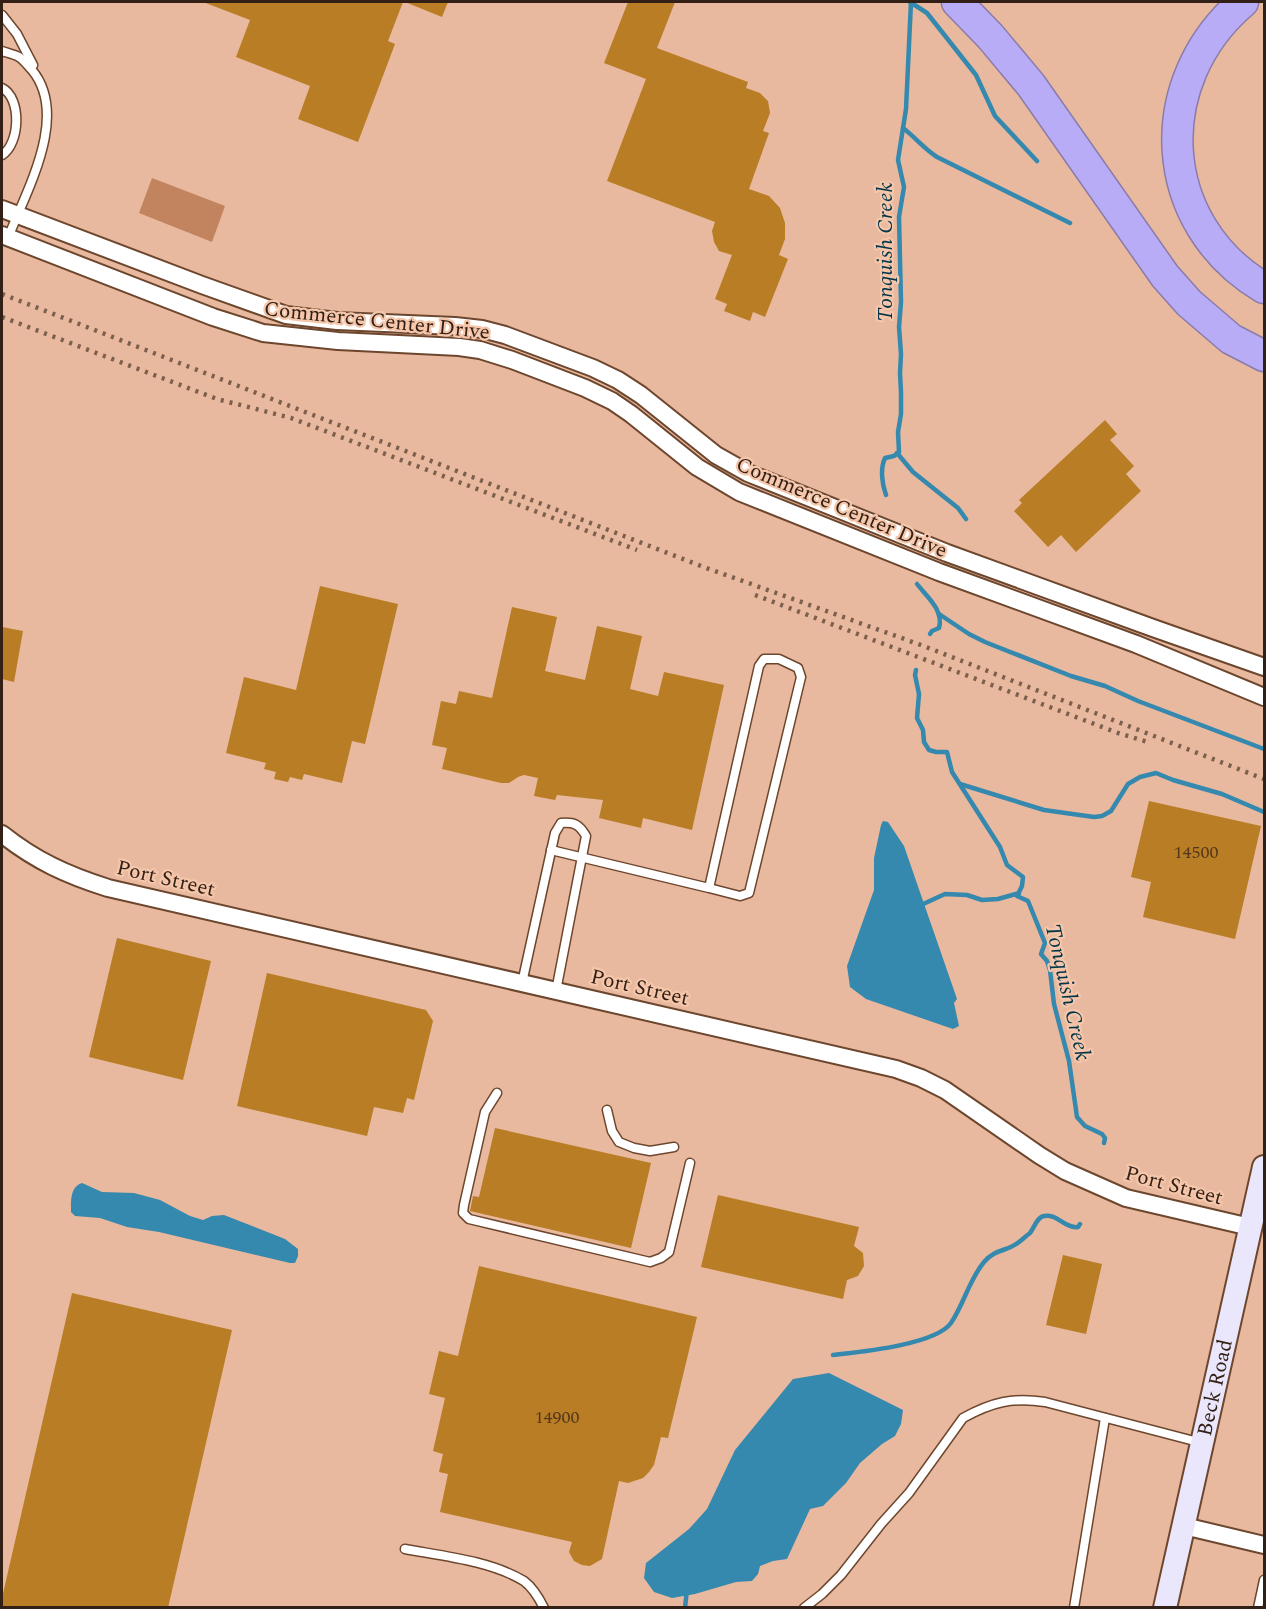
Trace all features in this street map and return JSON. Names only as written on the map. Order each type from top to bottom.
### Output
[{"type":"highway","points":[[957,2],[990,36],[1031,85],[1165,276],[1189,303],[1231,339],[1264,356]]},
{"type":"highway","points":[[1243,2],[1215,29],[1193,64],[1179,111],[1178,150],[1186,194],[1197,219],[1211,241],[1230,262],[1264,288]]},
{"type":"main road","name":"Beck Road","points":[[1165,1608],[1264,1167]]},
{"type":"street","name":"Commerce Center Drive","points":[[9,211],[286,315],[337,321],[455,326],[506,335],[618,380],[641,395],[716,455],[748,473],[947,552],[1264,667]]},
{"type":"street","name":"Commerce Center Drive","points":[[5,237],[213,317],[262,333],[338,341],[459,347],[480,350],[512,360],[612,401],[632,414],[697,466],[739,492],[939,572],[1137,644],[1264,696]]},
{"type":"street","points":[[939,572],[947,552]]},
{"type":"street","name":"Port Street","points":[[2,834],[57,870],[108,888],[896,1069],[945,1090],[1065,1171],[1126,1198],[1250,1227]]},
{"type":"street","points":[[1184,1526],[1264,1545]]},
{"type":"lane","points":[[2,15],[17,34],[39,79],[48,107],[46,135],[31,183],[9,211],[5,237]]},
{"type":"lane","points":[[2,51],[22,58],[39,79]]},
{"type":"lane","points":[[2,88],[6,90],[15,105],[16,121],[14,135],[6,153],[2,155]]},
{"type":"lane","points":[[551,850],[740,896],[750,893],[801,677],[798,668],[779,659],[764,659],[759,666],[709,888]]},
{"type":"lane","points":[[522,983],[555,833],[561,823],[572,822],[580,826],[586,836],[555,991]]},
{"type":"lane","points":[[497,1093],[485,1112],[464,1205],[463,1213],[469,1219],[650,1262],[669,1252],[690,1163]]},
{"type":"lane","points":[[606,1110],[612,1131],[619,1142],[650,1151],[674,1147]]},
{"type":"lane","points":[[804,1608],[841,1575],[909,1493],[963,1418],[976,1411],[993,1404],[1017,1399],[1045,1402],[1202,1443]]},
{"type":"lane","points":[[1074,1608],[1105,1418]]},
{"type":"lane","points":[[405,1549],[502,1570],[526,1582],[540,1599],[544,1608]]},
{"type":"lane","points":[[1258,1608],[1264,1580]]},
{"type":"shaded area","points":[[152,178],[225,206],[212,242],[139,213]]},
{"type":"water","points":[[883,821],[888,822],[904,846],[957,999],[954,1003],[959,1026],[953,1029],[866,999],[850,987],[847,966],[874,890],[874,858]]},
{"type":"water","points":[[82,1183],[102,1192],[134,1193],[160,1200],[190,1216],[203,1220],[212,1216],[224,1215],[285,1239],[298,1249],[298,1256],[295,1263],[290,1263],[159,1232],[127,1227],[100,1218],[75,1216],[71,1212],[72,1195],[75,1188]]},
{"type":"water","points":[[829,1373],[903,1410],[901,1424],[895,1436],[860,1463],[846,1483],[823,1506],[810,1509],[787,1559],[760,1566],[758,1574],[752,1581],[736,1582],[672,1598],[654,1592],[644,1578],[646,1563],[689,1529],[707,1509],[735,1450],[793,1379]]},
{"type":"building","points":[[203,2],[403,2],[388,41],[395,44],[358,142],[298,119],[310,86],[236,57],[250,20]]},
{"type":"building","points":[[405,2],[448,2],[442,17]]},
{"type":"building","points":[[628,2],[675,2],[657,48],[748,82],[746,88],[760,93],[768,101],[770,113],[763,131],[769,133],[749,189],[769,196],[780,208],[785,223],[785,239],[779,255],[788,259],[765,317],[753,312],[750,321],[724,311],[727,304],[715,299],[732,255],[719,251],[714,242],[712,231],[715,222],[607,181],[646,79],[604,63]]},
{"type":"building","points":[[1105,420],[1117,434],[1110,440],[1134,466],[1126,474],[1141,491],[1076,552],[1061,535],[1048,547],[1014,511],[1022,503],[1019,500]]},
{"type":"building","points":[[320,586],[398,604],[365,744],[352,741],[342,783],[304,774],[302,780],[290,777],[288,782],[274,779],[276,772],[264,769],[266,763],[226,753],[244,677],[296,690]]},
{"type":"building","points":[[512,607],[557,617],[545,671],[585,680],[597,626],[642,636],[630,689],[658,696],[664,672],[724,685],[692,830],[643,818],[641,828],[599,818],[603,800],[557,795],[555,800],[534,796],[538,778],[524,775],[509,783],[501,783],[442,769],[447,748],[432,745],[441,701],[456,704],[459,691],[492,698]]},
{"type":"building","points":[[2,627],[23,631],[14,682],[2,679]]},
{"type":"building","points":[[1149,801],[1261,826],[1235,939],[1143,917],[1151,882],[1131,877]]},
{"type":"building","points":[[117,938],[211,961],[183,1080],[89,1057]]},
{"type":"building","points":[[267,973],[426,1010],[433,1021],[414,1100],[407,1098],[403,1113],[374,1107],[367,1136],[237,1106]]},
{"type":"building","points":[[495,1128],[651,1163],[631,1248],[470,1211],[473,1196],[479,1197]]},
{"type":"building","points":[[718,1195],[859,1227],[854,1246],[863,1253],[864,1266],[858,1276],[847,1280],[843,1299],[701,1267]]},
{"type":"building","points":[[1063,1255],[1102,1264],[1086,1334],[1046,1325]]},
{"type":"building","points":[[479,1266],[697,1317],[668,1438],[661,1437],[654,1465],[643,1478],[628,1483],[619,1481],[602,1559],[590,1566],[574,1561],[569,1552],[572,1542],[440,1512],[448,1474],[439,1472],[443,1454],[433,1451],[445,1398],[429,1394],[439,1351],[458,1356]]},
{"type":"building","points":[[72,1293],[232,1330],[168,1608],[2,1608],[2,1598]]},
{"type":"waterway","points":[[910,2],[927,13],[976,75],[995,116],[1037,161]]},
{"type":"waterway","name":"Tonquish Creek","points":[[886,495],[882,467],[885,458],[899,452],[898,432],[901,414],[899,217],[904,187],[898,160],[906,109],[911,2]]},
{"type":"waterway","points":[[903,128],[937,157],[1070,223]]},
{"type":"waterway","points":[[897,453],[913,472],[958,508],[966,519]]},
{"type":"waterway","name":"Tonquish Creek","points":[[917,584],[934,604],[939,615],[939,628],[930,634]]},
{"type":"waterway","points":[[939,614],[985,642],[1071,676],[1105,686],[1264,749]]},
{"type":"waterway","name":"Tonquish Creek","points":[[916,670],[919,694],[917,718],[923,730],[924,742],[929,750],[947,752],[952,772],[1000,847],[1007,865],[1023,877],[1017,896],[1028,901],[1045,943],[1041,954],[1050,970],[1054,1004],[1069,1061],[1077,1117],[1085,1126],[1102,1134],[1105,1138],[1104,1143]]},
{"type":"waterway","points":[[960,784],[1044,810],[1094,817],[1111,811],[1128,784],[1140,777],[1156,773],[1222,794],[1264,812]]},
{"type":"waterway","points":[[921,905],[945,894],[967,895],[982,900],[998,899],[1019,893]]},
{"type":"waterway","points":[[833,1355],[896,1346],[942,1331],[951,1323],[974,1276],[988,1258],[1019,1242],[1030,1233],[1042,1217],[1053,1217],[1073,1227],[1078,1227],[1080,1224]]},
{"type":"waterway","points":[[685,1608],[687,1589]]},
{"type":"railway","points":[[2,294],[701,566],[921,645],[1264,779]]},
{"type":"railway","points":[[2,317],[217,399],[291,418],[637,550]]},
{"type":"railway","points":[[755,595],[1118,733],[1151,743]]}]
